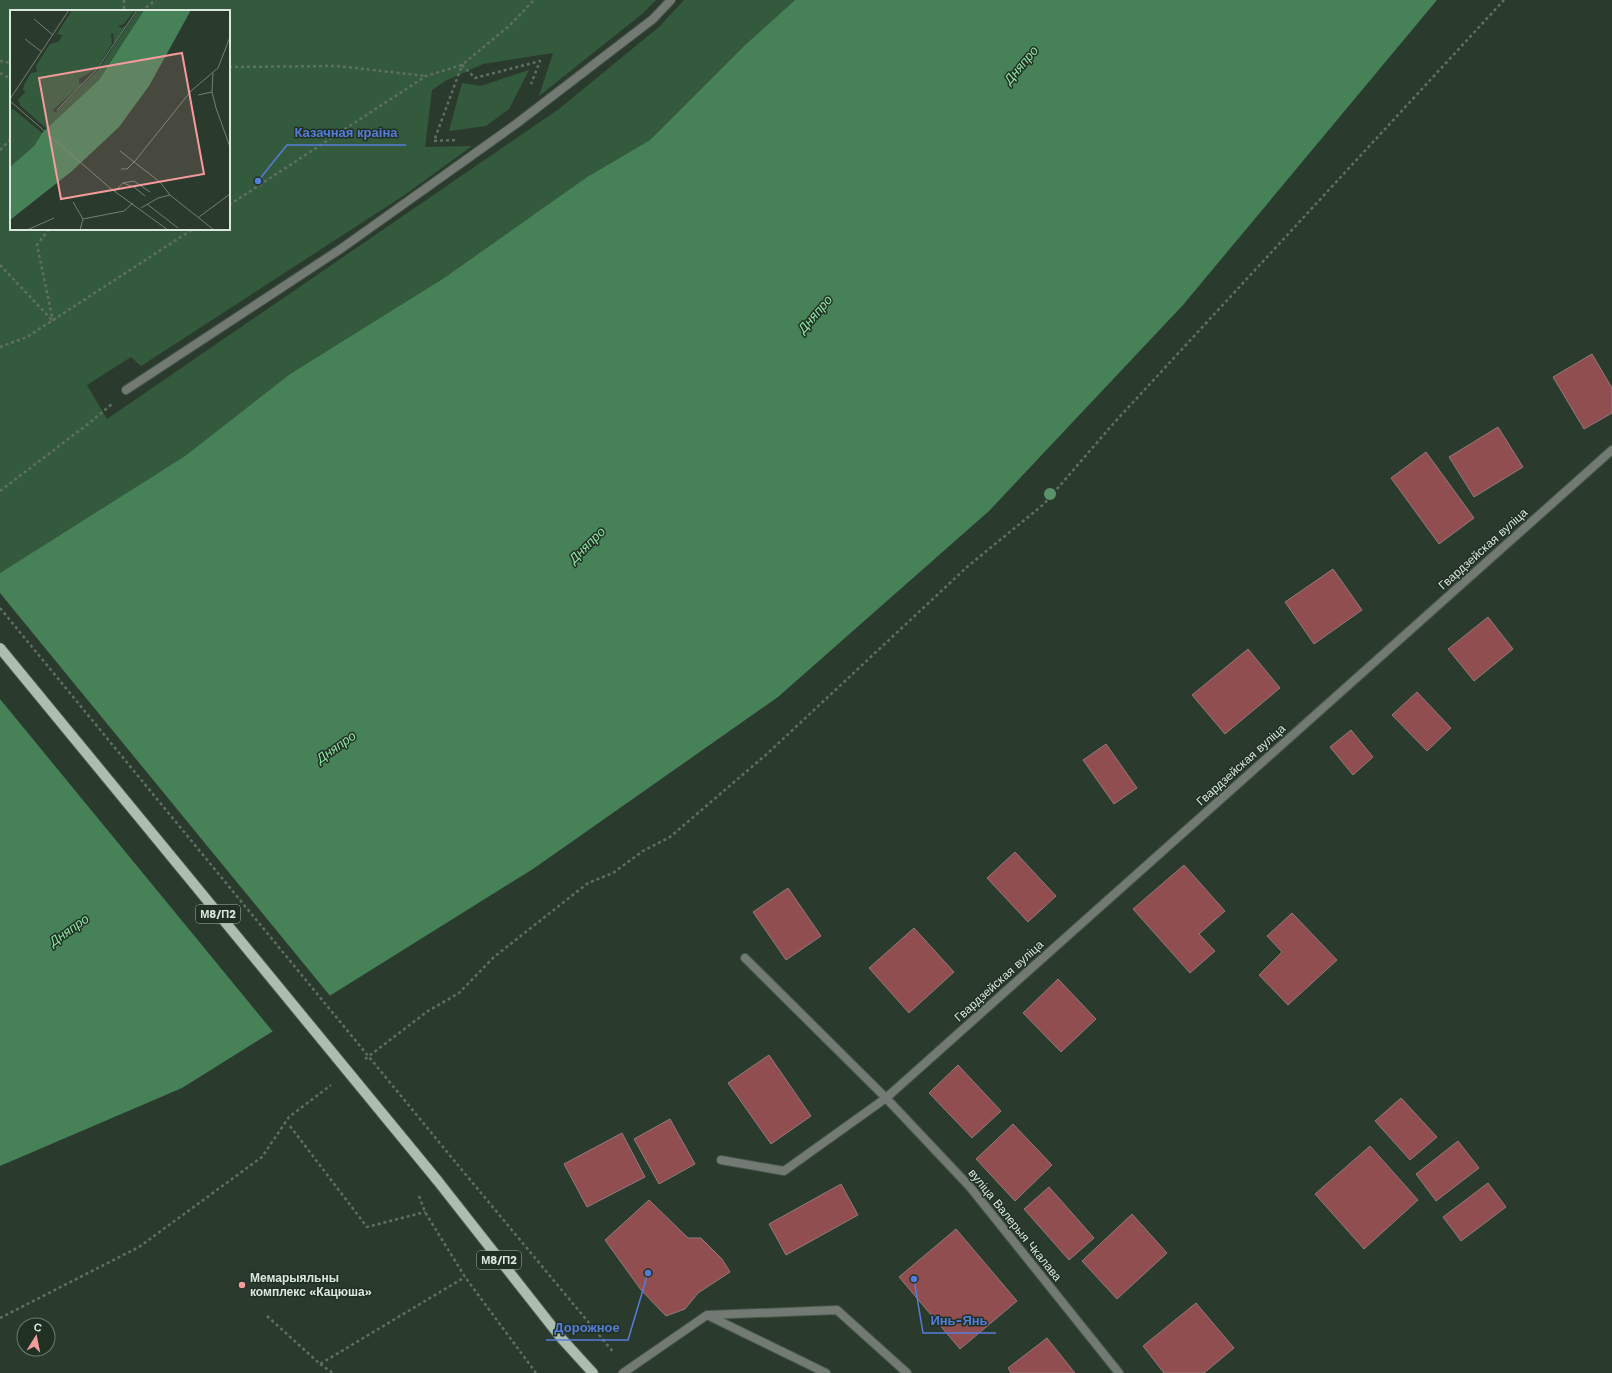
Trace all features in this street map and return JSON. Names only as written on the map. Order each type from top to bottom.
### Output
[{"type":"main road","name":"М8/П2","points":[[0,648],[437,1180],[562,1339],[593,1373]]},
{"type":"street","points":[[126,390],[342,248],[489,143],[653,19],[671,0]]},
{"type":"street","name":"Гвардзейская вуліца","points":[[721,1160],[784,1171],[886,1098],[1612,450]]},
{"type":"street","name":"вуліца Валерыя Чкалава","points":[[745,958],[886,1098],[970,1187],[1119,1373]]},
{"type":"street","points":[[625,1371],[707,1315],[837,1310],[907,1373]]},
{"type":"street","points":[[707,1315],[826,1373]]},
{"type":"path","points":[[142,10],[156,0]]},
{"type":"path","points":[[230,205],[426,76],[462,65],[510,26],[534,0]]},
{"type":"path","points":[[359,1064],[428,1011],[459,993],[494,957],[588,883],[613,873],[643,851],[670,836],[768,753],[967,567],[1044,504],[1113,424],[1504,0]]},
{"type":"path","points":[[0,61],[10,63]]},
{"type":"path","points":[[462,65],[475,78],[540,61],[530,89]]},
{"type":"path","points":[[457,140],[434,142],[462,65]]},
{"type":"path","points":[[230,67],[337,66],[426,76]]},
{"type":"path","points":[[0,73],[10,78]]},
{"type":"path","points":[[0,150],[10,140]]},
{"type":"path","points":[[48,230],[37,245],[53,321]]},
{"type":"path","points":[[0,347],[27,337],[191,230]]},
{"type":"path","points":[[0,265],[53,321]]},
{"type":"path","points":[[0,491],[88,424],[126,390]]},
{"type":"path","points":[[0,608],[457,1164],[625,1371]]},
{"type":"path","points":[[0,1318],[138,1247],[262,1157],[289,1117],[333,1084]]},
{"type":"path","points":[[290,1126],[368,1227],[425,1212]]},
{"type":"path","points":[[418,1195],[425,1212],[466,1277],[536,1373]]},
{"type":"path","points":[[320,1364],[466,1277]]},
{"type":"path","points":[[267,1316],[320,1364],[333,1373]]},
{"type":"shaded area","points":[[0,0],[656,0],[642,14],[539,96],[553,53],[483,64],[445,81],[432,90],[425,147],[472,146],[403,196],[141,366],[131,357],[87,385],[107,419],[559,109],[659,27],[684,0],[795,0],[745,45],[650,140],[587,177],[444,278],[290,374],[185,456],[0,573]]},
{"type":"shaded area","points":[[529,70],[509,109],[486,126],[449,131],[462,83],[481,86]]},
{"type":"water","name":"Дняпро","points":[[795,0],[1437,0],[1183,305],[989,511],[778,697],[533,869],[182,1088],[0,1166],[0,573],[185,456],[290,374],[444,278],[587,177],[650,140],[745,45]]},
{"type":"pier","points":[[0,593],[331,997],[274,1033],[0,699]]},
{"type":"building","points":[[1592,354],[1612,388],[1612,413],[1584,429],[1553,377]]},
{"type":"building","points":[[1498,427],[1523,467],[1474,497],[1449,457]]},
{"type":"building","points":[[1426,452],[1474,518],[1439,544],[1391,478]]},
{"type":"building","points":[[1333,569],[1362,610],[1314,644],[1285,602]]},
{"type":"building","points":[[1488,617],[1513,649],[1474,681],[1448,649]]},
{"type":"building","points":[[1248,649],[1280,688],[1225,734],[1192,695]]},
{"type":"building","points":[[1417,692],[1451,728],[1427,751],[1392,715]]},
{"type":"building","points":[[1351,730],[1373,757],[1353,775],[1330,747]]},
{"type":"building","points":[[1106,744],[1137,788],[1114,804],[1083,760]]},
{"type":"building","points":[[1015,852],[1056,896],[1028,922],[987,878]]},
{"type":"building","points":[[1184,865],[1225,911],[1199,934],[1215,951],[1190,973],[1133,909]]},
{"type":"building","points":[[788,888],[821,936],[786,960],[753,912]]},
{"type":"building","points":[[1292,913],[1337,960],[1288,1005],[1259,975],[1282,952],[1267,936]]},
{"type":"building","points":[[914,928],[954,972],[909,1013],[869,968]]},
{"type":"building","points":[[1058,979],[1096,1019],[1061,1052],[1023,1013]]},
{"type":"building","points":[[769,1055],[811,1116],[771,1144],[728,1083]]},
{"type":"building","points":[[958,1065],[1001,1111],[972,1138],[929,1093]]},
{"type":"building","points":[[1401,1098],[1437,1137],[1410,1160],[1375,1121]]},
{"type":"building","points":[[670,1119],[695,1164],[659,1184],[634,1139]]},
{"type":"building","points":[[1013,1124],[1052,1165],[1015,1201],[976,1159]]},
{"type":"building","points":[[622,1133],[645,1177],[587,1207],[564,1164]]},
{"type":"building","points":[[1458,1141],[1479,1168],[1436,1201],[1416,1174]]},
{"type":"building","points":[[1370,1146],[1418,1200],[1364,1249],[1315,1194]]},
{"type":"building","points":[[1488,1183],[1506,1207],[1461,1241],[1443,1217]]},
{"type":"building","points":[[841,1184],[858,1215],[786,1255],[769,1224]]},
{"type":"building","points":[[1049,1187],[1094,1238],[1069,1260],[1024,1209]]},
{"type":"building","points":[[649,1200],[688,1238],[701,1238],[722,1259],[730,1272],[698,1293],[685,1309],[666,1316],[641,1290],[605,1240]]},
{"type":"building","points":[[1132,1214],[1167,1253],[1117,1299],[1082,1261]]},
{"type":"building","points":[[956,1229],[1017,1301],[960,1349],[899,1277]]},
{"type":"building","points":[[1196,1303],[1234,1348],[1204,1373],[1164,1373],[1143,1346]]},
{"type":"building","points":[[1047,1338],[1075,1373],[1011,1373],[1008,1368]]},
{"type":"place","name":"Казачная краіна","points":[[258,181]]},
{"type":"place","name":"Дорожное","points":[[648,1273]]},
{"type":"place","name":"Инь-Янь","points":[[914,1279]]},
{"type":"place","name":"Мемарыяльны комплекс «Кацюша»","points":[[242,1285]]}]
